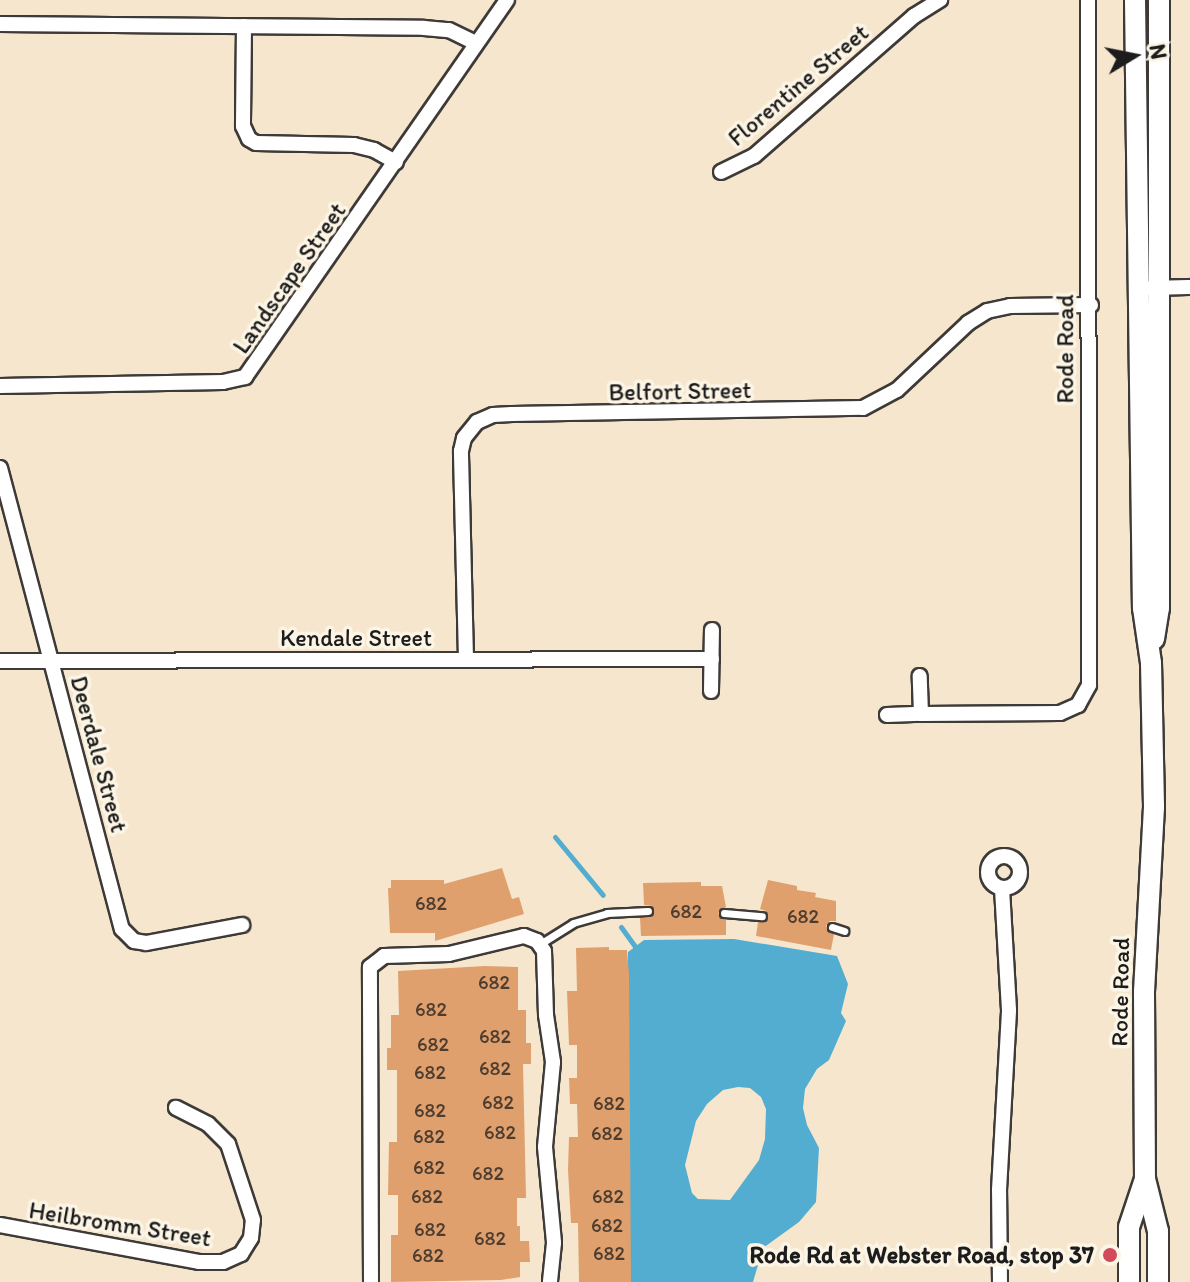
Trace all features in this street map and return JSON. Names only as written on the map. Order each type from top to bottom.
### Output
[{"type":"main road","name":"Rode Road","points":[[1135,0],[1143,608],[1151,663],[1154,807],[1144,991],[1145,1179],[1158,1231],[1158,1282]]},
{"type":"main road","name":"Rode Road","points":[[1151,663],[1159,608],[1159,0]]},
{"type":"main road","name":"Rode Road","points":[[1129,1282],[1129,1227],[1145,1179]]},
{"type":"street","name":"Landscape Street","points":[[0,386],[223,382],[245,377],[507,0]]},
{"type":"street","name":"Florentine Street","points":[[721,172],[754,156],[914,16],[940,0]]},
{"type":"street","name":"Rode Road","points":[[921,714],[1060,713],[1078,705],[1085,697],[1090,679],[1088,0]]},
{"type":"street","points":[[0,24],[438,28],[476,43]]},
{"type":"street","points":[[244,26],[243,126],[249,139],[256,143],[354,145],[374,150],[396,162]]},
{"type":"street","points":[[1138,288],[1190,287]]},
{"type":"street","name":"Belfort Street","points":[[466,659],[461,451],[464,438],[477,422],[493,415],[512,414],[863,408],[897,390],[968,323],[987,311],[1010,306],[1091,305]]},
{"type":"street","name":"Deerdale Street","points":[[0,468],[125,934],[134,941],[152,943],[242,925]]},
{"type":"street","points":[[711,691],[712,630]]},
{"type":"street","name":"Kendale Street","points":[[0,661],[712,659]]},
{"type":"street","points":[[887,715],[921,714],[920,676]]},
{"type":"street","points":[[1000,1282],[999,1190],[1009,1010],[1002,888]]},
{"type":"street","points":[[371,1282],[370,967],[384,956],[449,954],[519,936],[533,938],[544,951],[545,999],[554,1075],[545,1147],[554,1228],[550,1282]]},
{"type":"street","name":"Heilbromm Street","points":[[0,1225],[199,1262],[223,1262],[241,1254],[251,1238],[253,1220],[228,1144],[208,1124],[176,1108]]},
{"type":"lane","points":[[540,944],[573,923],[607,913],[648,911]]},
{"type":"lane","points":[[724,913],[762,916]]},
{"type":"lane","points":[[832,927],[844,931]]},
{"type":"water","points":[[734,939],[837,956],[848,984],[841,1013],[846,1021],[829,1060],[817,1069],[805,1089],[803,1108],[807,1125],[819,1148],[816,1202],[799,1222],[763,1248],[753,1282],[626,1282],[628,952],[644,940]],"holes":[[[750,1088],[761,1097],[766,1109],[765,1139],[759,1160],[730,1200],[698,1199],[692,1193],[685,1165],[696,1121],[707,1104],[723,1090]]]},
{"type":"building","points":[[502,868],[512,899],[519,897],[524,914],[435,941],[435,933],[390,933],[388,888],[391,888],[391,880],[444,880],[444,884]]},
{"type":"building","points":[[768,880],[797,886],[797,890],[816,893],[815,897],[836,901],[836,921],[830,921],[826,926],[834,934],[831,950],[756,936],[758,922],[768,917],[766,911],[760,909]]},
{"type":"building","points":[[701,882],[701,886],[722,886],[726,907],[718,913],[726,920],[726,935],[641,936],[640,918],[651,917],[654,911],[652,906],[644,905],[643,883]]},
{"type":"building","points":[[609,947],[609,950],[627,950],[629,974],[631,1282],[579,1282],[578,1223],[571,1223],[568,1170],[569,1137],[578,1137],[577,1104],[570,1104],[569,1078],[577,1078],[577,1045],[569,1045],[567,991],[577,991],[576,948]]},
{"type":"building","points":[[518,967],[518,1010],[526,1010],[526,1043],[531,1043],[531,1064],[523,1064],[526,1198],[517,1198],[517,1226],[520,1226],[520,1241],[529,1241],[530,1262],[520,1262],[520,1277],[501,1280],[391,1282],[391,1235],[398,1235],[398,1195],[388,1195],[389,1142],[397,1142],[397,1070],[387,1070],[387,1048],[391,1048],[391,1015],[399,1015],[398,971]]},
{"type":"waterway","points":[[555,837],[603,895]]},
{"type":"waterway","points":[[621,927],[635,946]]},
{"type":"place","name":"Rode Rd at Webster Road, stop 37","points":[[1110,1255]]}]
